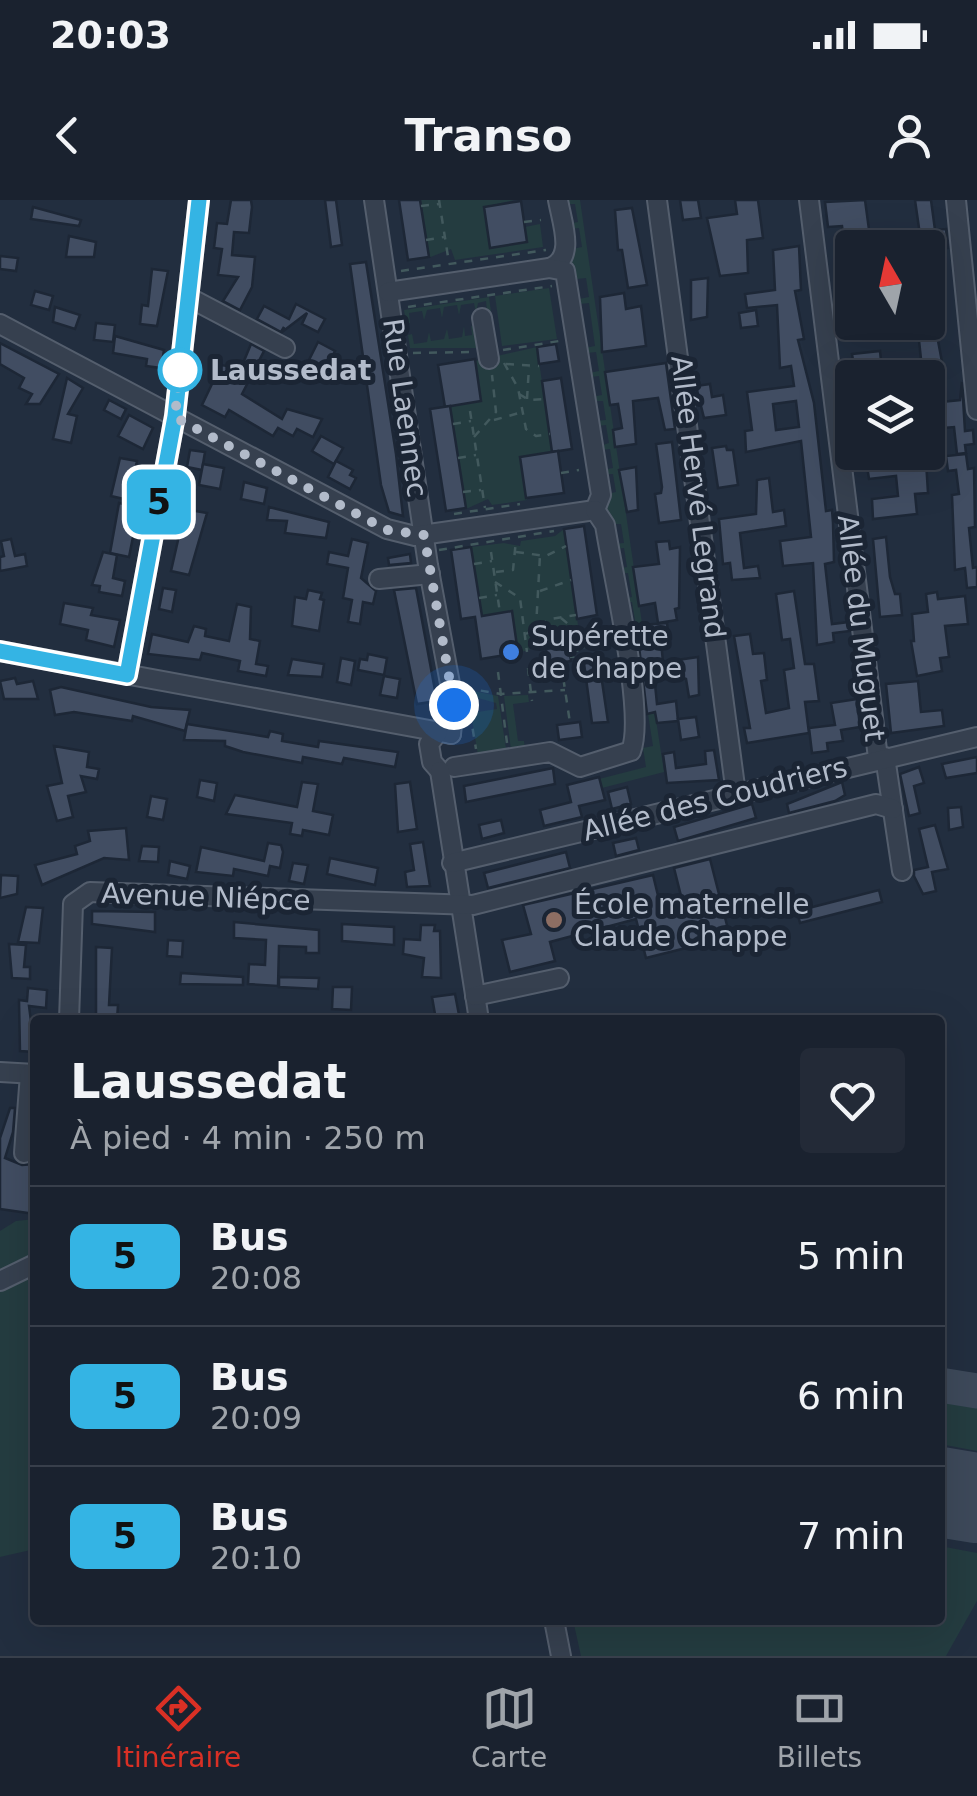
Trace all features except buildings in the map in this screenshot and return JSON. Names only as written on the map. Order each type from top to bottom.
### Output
[{"type":"street","points":[[127,675],[175,416],[199,200]]},
{"type":"street","name":"Rue Laennec","points":[[374,200],[387,283],[402,330],[424,535],[454,705],[439,737],[459,750],[447,769]]},
{"type":"street","points":[[387,283],[560,264],[565,256],[558,200]]},
{"type":"street","name":"Allée Hervé Legrand","points":[[657,200],[736,794]]},
{"type":"street","name":"Allée du Muguet","points":[[809,200],[882,757],[902,871]]},
{"type":"street","points":[[956,200],[977,410]]},
{"type":"street","points":[[549,268],[565,271],[569,280],[601,495],[595,510]]},
{"type":"street","points":[[188,297],[284,348]]},
{"type":"street","points":[[482,318],[498,360]]},
{"type":"street","points":[[0,324],[387,530],[424,535],[595,510]]},
{"type":"street","points":[[0,651],[410,726],[439,737],[432,762],[447,769],[536,751],[552,752],[580,767],[626,754],[634,744],[635,703],[625,640],[605,525],[595,510]]},
{"type":"street","points":[[378,579],[430,574]]},
{"type":"street","name":"Allée des Coudriers","points":[[452,863],[977,737]]},
{"type":"street","points":[[447,769],[452,863],[478,1015]]},
{"type":"street","points":[[459,906],[876,804],[892,808]]},
{"type":"street","name":"Avenue Niépce","points":[[69,1015],[73,904],[90,892],[459,906]]},
{"type":"street","points":[[474,996],[559,978]]},
{"type":"street","points":[[0,1072],[30,1074]]},
{"type":"street","points":[[24,1153],[30,1100]]},
{"type":"street","points":[[0,1281],[30,1266]]},
{"type":"street","points":[[555,1625],[561,1656]]},
{"type":"path","points":[[421,206],[441,204],[449,264]]},
{"type":"path","points":[[524,222],[542,220]]},
{"type":"path","points":[[426,240],[444,237]]},
{"type":"path","points":[[387,283],[449,264],[549,268]]},
{"type":"path","points":[[402,308],[549,268]]},
{"type":"path","points":[[498,360],[540,366]]},
{"type":"path","points":[[498,360],[519,394],[544,400]]},
{"type":"path","points":[[493,420],[498,360]]},
{"type":"path","points":[[527,399],[529,367]]},
{"type":"path","points":[[519,394],[519,413],[529,433],[550,434]]},
{"type":"path","points":[[470,411],[485,509]]},
{"type":"path","points":[[474,438],[493,420],[519,413]]},
{"type":"path","points":[[452,424],[472,421]]},
{"type":"path","points":[[458,458],[477,455]]},
{"type":"path","points":[[561,473],[578,470]]},
{"type":"path","points":[[463,492],[482,490]]},
{"type":"path","points":[[494,572],[515,571],[516,539]]},
{"type":"path","points":[[516,552],[540,555],[566,546]]},
{"type":"path","points":[[491,552],[500,613]]},
{"type":"path","points":[[535,646],[540,555]]},
{"type":"path","points":[[474,564],[492,561]]},
{"type":"path","points":[[538,592],[571,580]]},
{"type":"path","points":[[496,582],[518,594],[527,652]]},
{"type":"path","points":[[479,598],[497,596]]},
{"type":"path","points":[[525,634],[560,617],[576,615]]},
{"type":"path","points":[[560,617],[574,629],[578,656],[570,657]]},
{"type":"path","points":[[577,648],[612,642]]},
{"type":"path","points":[[560,663],[570,723]]},
{"type":"path","points":[[528,668],[532,701]]},
{"type":"path","points":[[498,672],[510,759]]},
{"type":"path","points":[[459,687],[501,694],[564,690]]},
{"type":"path","points":[[463,712],[484,711]]},
{"type":"path","points":[[470,712],[477,757]]},
{"type":"green space","points":[[420,200],[514,200],[484,207],[490,247],[527,242],[525,227],[540,224],[543,247],[455,260],[451,249],[428,258]]},
{"type":"green space","points":[[565,200],[580,200],[644,637],[632,639],[626,629],[636,626],[632,602],[623,603],[622,599],[632,597],[628,573],[618,574],[617,569],[627,567],[624,548],[615,549],[614,544],[624,543],[621,524],[611,524],[603,508],[607,494],[616,492],[613,474],[604,474],[603,470],[613,468],[610,449],[600,450],[600,446],[609,443],[606,425],[597,426],[596,421],[606,420],[603,401],[593,401],[592,397],[602,395],[599,376],[590,377],[589,373],[599,371],[596,352],[586,353],[585,348],[595,346],[589,303],[579,304],[579,299],[589,297],[586,278],[576,279],[568,266],[572,249],[582,247],[579,228],[569,229],[568,224],[578,222],[575,204],[565,204]]},
{"type":"green space","points":[[549,288],[557,339],[502,346],[495,296]]},
{"type":"green space","points":[[489,297],[496,347],[489,333],[486,301],[478,303],[476,313],[474,303],[461,305],[459,315],[457,305],[444,307],[442,318],[440,308],[427,310],[424,320],[422,311],[409,313],[410,323],[406,323],[404,310]]},
{"type":"green space","points":[[464,326],[465,336],[472,335],[471,326],[478,328],[483,348],[410,348],[408,335],[412,334],[414,344],[427,342],[429,332],[431,341],[444,339],[447,329],[449,339],[462,337]]},
{"type":"green space","points":[[537,347],[552,452],[520,457],[527,500],[492,505],[488,499],[466,509],[450,406],[475,361]]},
{"type":"green space","points":[[564,529],[579,632],[602,632],[603,642],[579,646],[576,633],[541,639],[541,646],[518,653],[512,612],[481,616],[471,547],[504,543],[520,546],[521,541],[555,536]]},
{"type":"green space","points":[[464,689],[498,696],[507,755],[478,755],[471,713],[497,709],[496,703],[478,698],[465,711]]},
{"type":"green space","points":[[528,695],[529,702],[513,704],[518,741],[524,741],[525,748],[511,750],[504,696]]},
{"type":"green space","points":[[655,713],[664,772],[602,788],[599,779],[646,767],[643,748],[653,746],[648,714]]},
{"type":"green space","points":[[30,1220],[30,1550],[0,1557],[0,1231],[16,1221]]},
{"type":"green space","points":[[945,1399],[977,1404],[977,1451],[945,1445]]},
{"type":"green space","points":[[945,1547],[977,1553],[977,1601],[946,1656],[581,1656],[574,1625],[945,1625]]},
{"type":"taxiway","points":[[945,1386],[977,1391]]},
{"type":"runway","points":[[945,1493],[977,1498]]},
{"type":"bus line","name":"5","points":[[0,651],[127,675],[175,416],[199,200]]},
{"type":"place","name":"Laussedat","points":[[180,370]]},
{"type":"place","name":"Supérette de Chappe","points":[[511,652]]},
{"type":"place","name":"École maternelle Claude Chappe","points":[[554,920]]},
{"type":"route","points":[[180,370],[175,416],[180,420],[387,530],[424,535],[454,705]]}]
